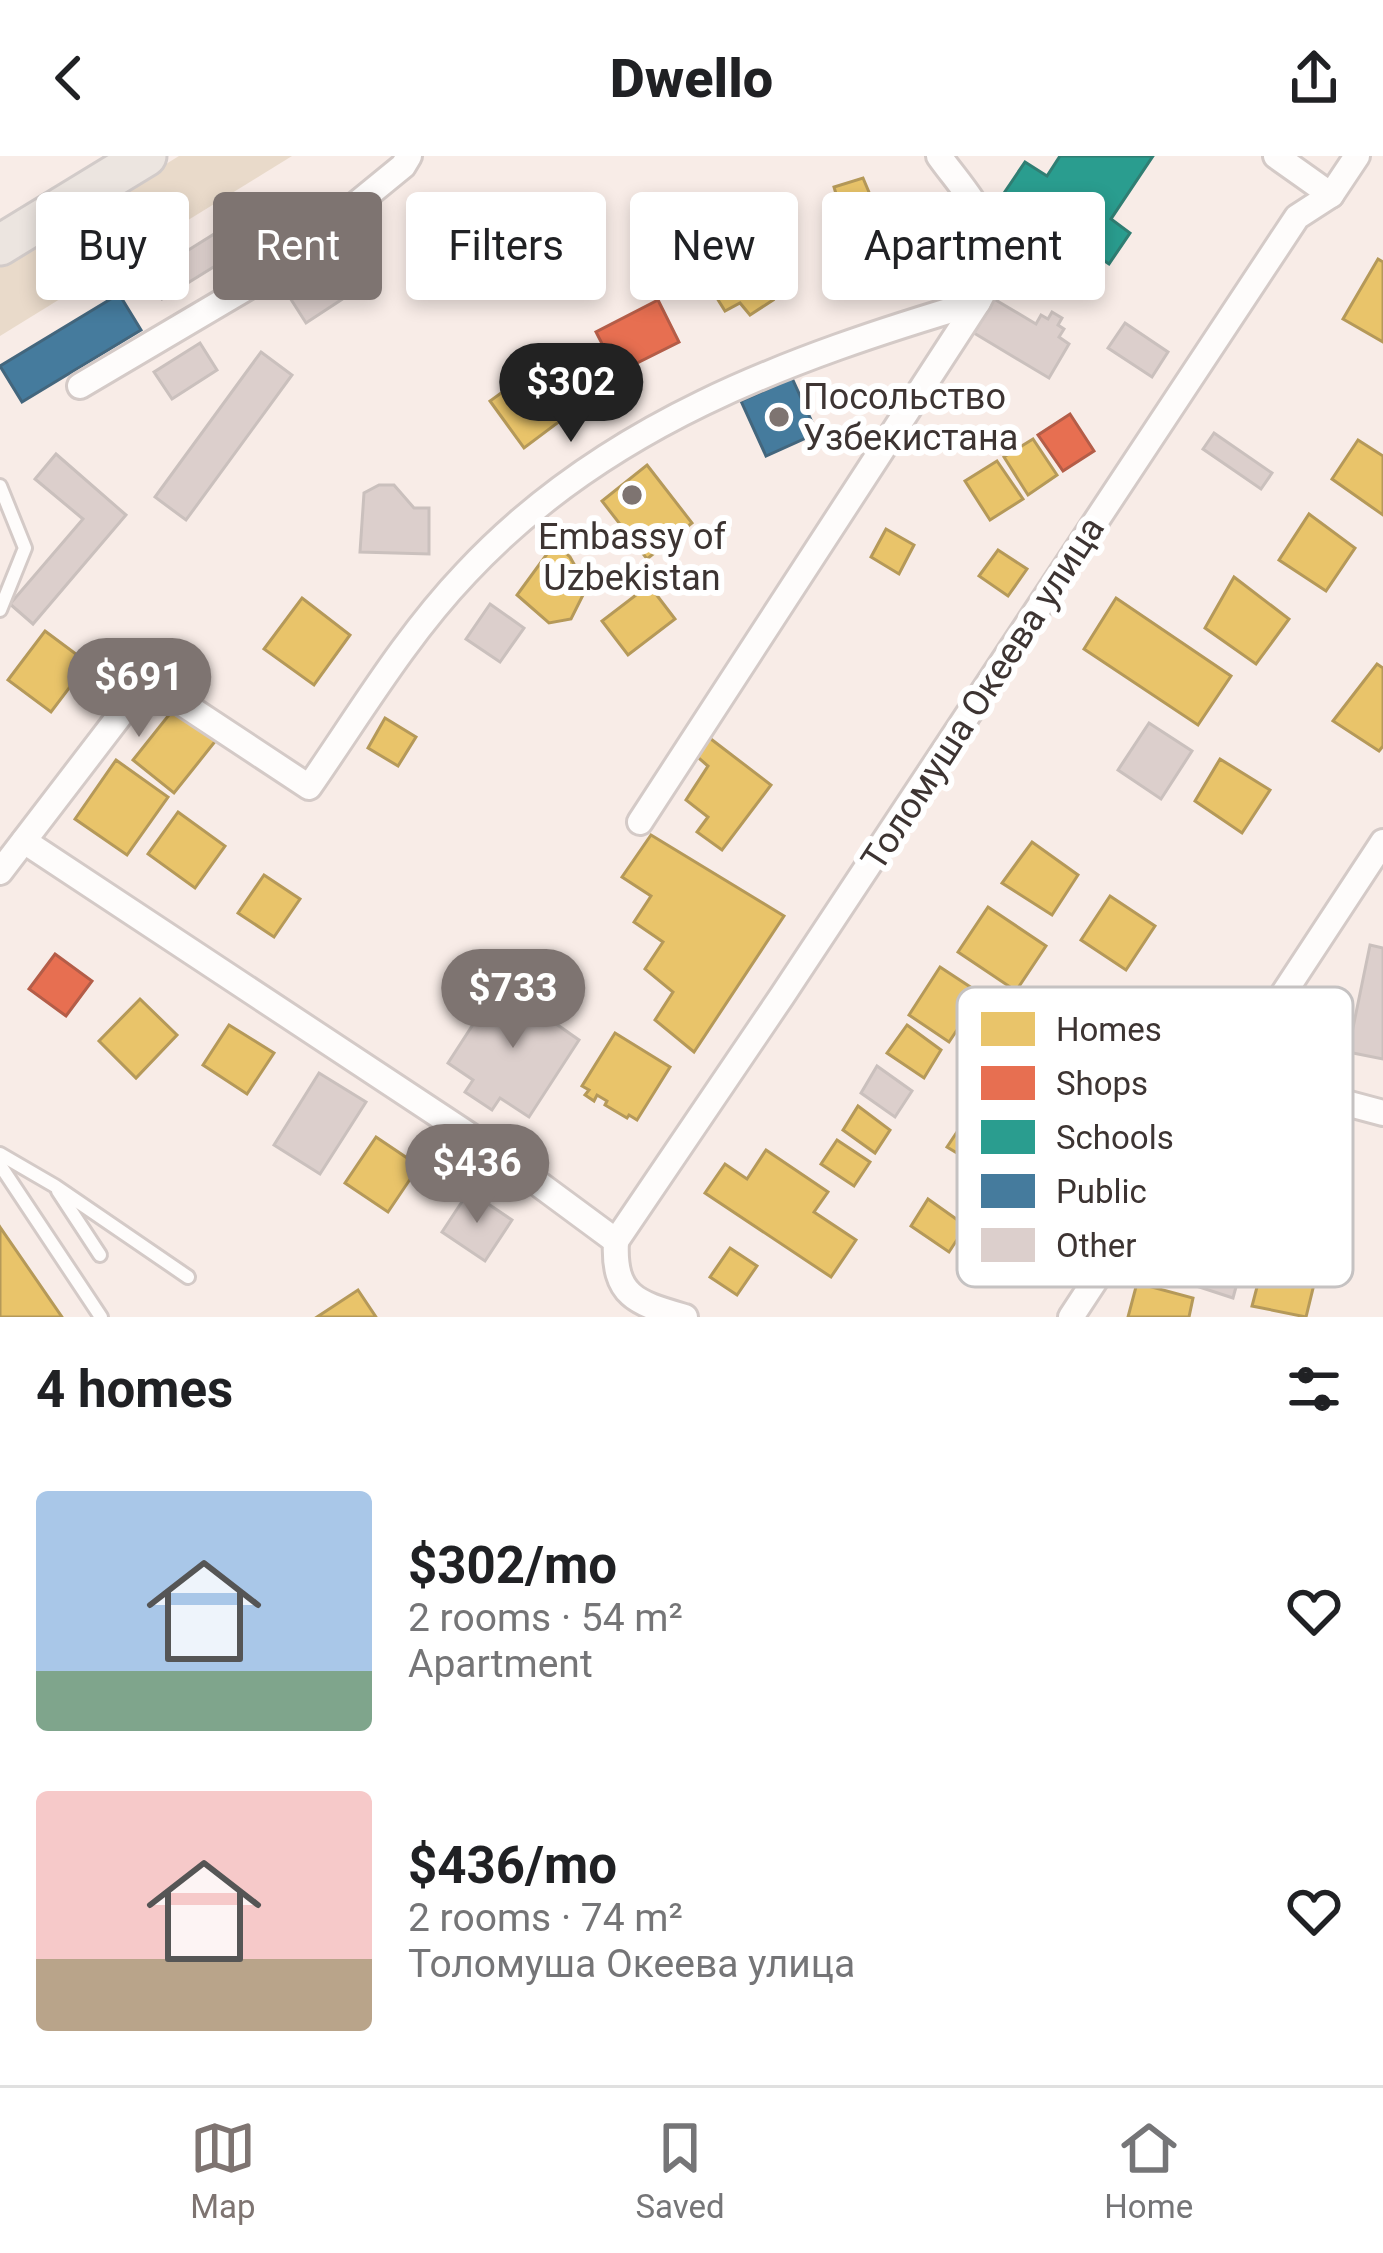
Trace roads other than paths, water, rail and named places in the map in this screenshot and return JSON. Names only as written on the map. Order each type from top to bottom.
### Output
[{"type":"main road","points":[[0,245],[146,156]]},
{"type":"street","points":[[80,386],[261,279],[403,166],[409,156]]},
{"type":"street","points":[[640,822],[991,276],[990,229],[939,156]]},
{"type":"street","points":[[1276,156],[1331,195]]},
{"type":"street","name":"Толомуша Океева улица","points":[[616,1241],[1297,217],[1331,195],[1357,156]]},
{"type":"street","points":[[0,872],[147,680],[309,787],[422,625],[465,573],[563,487],[691,406],[752,378],[872,333],[977,302]]},
{"type":"street","points":[[24,841],[505,1159],[616,1241],[615,1262],[627,1294],[645,1306],[685,1317]]},
{"type":"street","points":[[1287,987],[1383,842]]},
{"type":"street","points":[[1353,1105],[1383,1113]]},
{"type":"street","points":[[1071,1317],[1090,1287]]},
{"type":"lane","points":[[0,486],[25,548],[0,610]]},
{"type":"lane","points":[[0,1154],[188,1277]]},
{"type":"lane","points":[[0,1165],[101,1317]]},
{"type":"lane","points":[[55,1186],[100,1256]]},
{"type":"place","name":"Посольство Узбекистана","points":[[779,417]]},
{"type":"place","name":"Embassy of Uzbekistan","points":[[632,495]]}]
